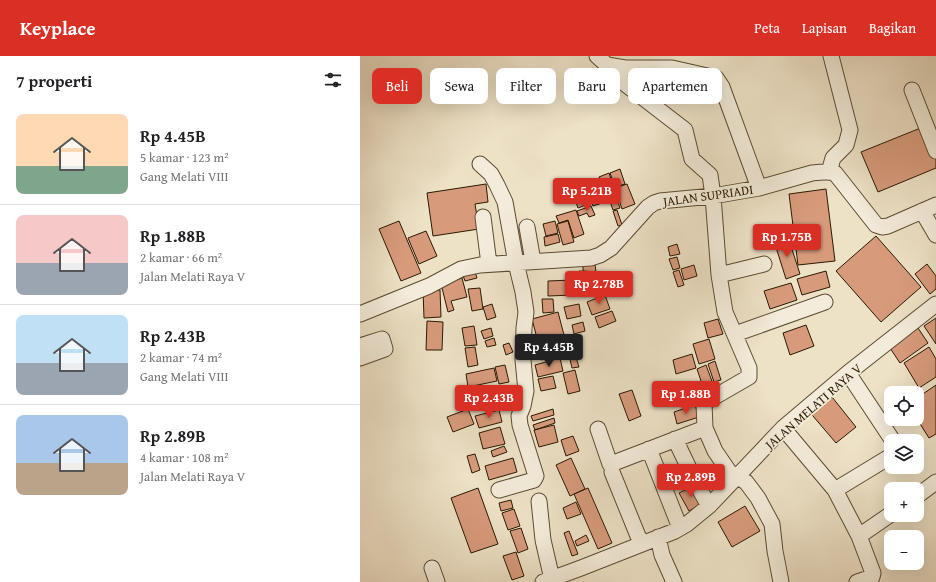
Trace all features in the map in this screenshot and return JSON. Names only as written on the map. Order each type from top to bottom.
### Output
[{"type":"street","points":[[831,56],[850,130],[846,145],[832,158],[829,172],[835,173],[876,225],[882,227],[888,226],[936,205]]},
{"type":"street","points":[[602,61],[625,68],[678,69],[716,78],[722,87],[759,188]]},
{"type":"street","points":[[602,61],[624,83],[685,130],[692,159],[710,175],[719,275],[725,312],[749,368],[749,377],[704,403],[705,428],[721,461],[730,473],[746,482],[758,498],[772,524],[781,582]]},
{"type":"street","points":[[912,90],[936,151]]},
{"type":"street","points":[[480,164],[491,174],[505,202],[523,292],[526,312],[523,360],[526,391],[519,416],[520,425],[536,476],[534,480],[499,490]]},
{"type":"street","name":"JALAN SUPRIADI","points":[[360,314],[430,286],[461,269],[489,264],[591,258],[600,255],[611,248],[648,207],[660,201],[713,196],[759,188],[812,173],[829,172]]},
{"type":"street","points":[[922,211],[936,235]]},
{"type":"street","points":[[483,217],[489,264]]},
{"type":"street","points":[[527,227],[533,262]]},
{"type":"street","points":[[719,275],[764,264]]},
{"type":"street","points":[[734,334],[825,302]]},
{"type":"street","name":"JALAN MELATI RAYA V","points":[[548,580],[658,537],[687,524],[709,506],[783,428],[848,373],[936,304]]},
{"type":"street","points":[[360,346],[382,339],[385,350],[360,358]]},
{"type":"street","points":[[848,373],[888,434]]},
{"type":"street","points":[[598,429],[610,464],[705,428]]},
{"type":"street","points":[[783,428],[835,490],[859,536],[873,573],[872,577],[857,582]]},
{"type":"street","points":[[675,439],[709,506]]},
{"type":"street","points":[[649,449],[680,528]]},
{"type":"street","points":[[835,490],[884,460]]},
{"type":"street","points":[[612,472],[642,543]]},
{"type":"street","points":[[924,491],[936,482]]},
{"type":"street","points":[[539,501],[548,580]]},
{"type":"street","points":[[859,536],[884,519]]},
{"type":"street","points":[[658,537],[662,555],[674,582]]},
{"type":"building","points":[[923,127],[936,159],[936,168],[878,192],[861,152]]},
{"type":"building","points":[[620,169],[625,184],[615,187],[610,173]]},
{"type":"building","points":[[609,173],[614,188],[604,191],[599,177]]},
{"type":"building","points":[[486,184],[488,202],[475,204],[479,229],[433,236],[427,193]]},
{"type":"building","points":[[627,184],[635,204],[622,209],[615,188]]},
{"type":"building","points":[[826,189],[835,261],[798,265],[789,194]]},
{"type":"building","points":[[583,190],[588,204],[578,208],[573,194]]},
{"type":"building","points":[[600,190],[605,202],[593,206],[589,194]]},
{"type":"building","points":[[614,191],[620,208],[613,210],[607,193]]},
{"type":"building","points":[[591,206],[595,215],[589,217],[587,213],[579,216],[577,211]]},
{"type":"building","points":[[576,210],[584,234],[574,238],[568,220],[559,223],[556,216]]},
{"type":"building","points":[[617,210],[622,225],[618,226],[613,211]]},
{"type":"building","points":[[399,221],[421,273],[401,281],[379,229]]},
{"type":"building","points":[[555,221],[558,233],[546,236],[543,224]]},
{"type":"building","points":[[568,221],[574,242],[563,245],[557,224]]},
{"type":"building","points":[[426,231],[437,256],[419,264],[408,238]]},
{"type":"building","points":[[558,234],[560,242],[545,246],[544,237]]},
{"type":"building","points":[[876,236],[921,287],[881,322],[836,271]]},
{"type":"building","points":[[788,237],[800,274],[786,279],[774,241]]},
{"type":"building","points":[[677,244],[680,254],[670,256],[668,247]]},
{"type":"building","points":[[677,257],[680,268],[673,270],[669,259]]},
{"type":"building","points":[[583,264],[595,264],[596,272],[583,271]]},
{"type":"building","points":[[927,264],[936,276],[936,289],[930,294],[915,274]]},
{"type":"building","points":[[694,265],[697,276],[684,280],[681,269]]},
{"type":"building","points":[[474,269],[477,278],[465,281],[462,273]]},
{"type":"building","points":[[679,270],[684,285],[678,287],[673,272]]},
{"type":"building","points":[[579,271],[591,272],[591,282],[579,282]]},
{"type":"building","points":[[826,271],[830,287],[802,295],[797,279]]},
{"type":"building","points":[[462,278],[467,297],[451,301],[454,310],[448,312],[441,284]]},
{"type":"building","points":[[572,280],[573,295],[548,296],[548,281]]},
{"type":"building","points":[[791,283],[797,300],[770,309],[764,291]]},
{"type":"building","points":[[580,285],[591,286],[591,295],[580,294]]},
{"type":"building","points":[[480,288],[483,309],[472,311],[468,289]]},
{"type":"building","points":[[423,290],[440,290],[441,317],[424,318]]},
{"type":"building","points":[[605,295],[610,309],[592,315],[587,302]]},
{"type":"building","points":[[542,299],[553,299],[554,312],[543,313]]},
{"type":"building","points":[[492,304],[496,317],[487,320],[483,307]]},
{"type":"building","points":[[579,304],[581,316],[567,319],[564,307]]},
{"type":"building","points":[[612,311],[616,321],[599,328],[595,317]]},
{"type":"building","points":[[558,312],[564,335],[538,342],[532,319]]},
{"type":"building","points":[[936,318],[936,344],[924,326]]},
{"type":"building","points":[[718,319],[723,334],[708,338],[704,323]]},
{"type":"building","points":[[427,321],[443,322],[442,350],[426,350]]},
{"type":"building","points":[[583,322],[585,331],[574,334],[572,325]]},
{"type":"building","points":[[806,325],[814,346],[790,355],[783,333]]},
{"type":"building","points":[[474,326],[477,345],[465,346],[462,328]]},
{"type":"building","points":[[491,328],[493,336],[484,339],[481,331]]},
{"type":"building","points":[[918,328],[928,343],[900,363],[890,348]]},
{"type":"building","points":[[494,338],[496,345],[487,347],[485,341]]},
{"type":"building","points":[[563,339],[567,353],[541,360],[537,346]]},
{"type":"building","points":[[709,339],[715,359],[699,364],[693,344]]},
{"type":"building","points":[[509,343],[513,352],[506,355],[503,345]]},
{"type":"building","points":[[475,347],[478,365],[468,367],[465,348]]},
{"type":"building","points":[[929,347],[936,359],[936,377],[922,386],[918,386],[904,363]]},
{"type":"building","points":[[575,354],[579,367],[572,368],[569,355]]},
{"type":"building","points":[[692,354],[696,368],[676,374],[673,360]]},
{"type":"building","points":[[560,358],[563,371],[538,377],[535,365]]},
{"type":"building","points":[[715,361],[721,380],[714,382],[708,364]]},
{"type":"building","points":[[505,365],[509,382],[499,384],[495,367]]},
{"type":"building","points":[[706,365],[713,384],[703,387],[697,369]]},
{"type":"building","points":[[494,368],[497,381],[468,387],[466,374]]},
{"type":"building","points":[[575,370],[580,391],[568,394],[563,373]]},
{"type":"building","points":[[553,376],[556,388],[541,391],[538,379]]},
{"type":"building","points":[[936,385],[936,434],[929,438],[921,426],[924,426],[924,393]]},
{"type":"building","points":[[632,390],[641,416],[629,421],[619,394]]},
{"type":"building","points":[[828,392],[856,427],[836,443],[807,409]]},
{"type":"building","points":[[695,405],[699,417],[677,424],[674,412]]},
{"type":"building","points":[[468,409],[474,424],[453,432],[447,417]]},
{"type":"building","points":[[553,409],[554,415],[533,421],[531,416]]},
{"type":"building","points":[[499,410],[502,422],[479,428],[475,416]]},
{"type":"building","points":[[554,418],[555,423],[535,430],[533,425]]},
{"type":"building","points":[[554,425],[558,442],[539,447],[534,430]]},
{"type":"building","points":[[500,427],[505,444],[483,449],[479,433]]},
{"type":"building","points":[[573,436],[579,451],[566,456],[561,440]]},
{"type":"building","points":[[504,446],[507,452],[493,457],[491,451]]},
{"type":"building","points":[[475,454],[480,470],[472,473],[467,456]]},
{"type":"building","points":[[513,458],[517,472],[489,480],[485,466]]},
{"type":"building","points":[[571,458],[585,489],[570,496],[556,465]]},
{"type":"building","points":[[693,486],[703,503],[689,511],[679,493]]},
{"type":"building","points":[[478,488],[498,544],[471,553],[451,498]]},
{"type":"building","points":[[588,488],[612,543],[598,549],[574,494]]},
{"type":"building","points":[[511,500],[513,508],[501,511],[499,503]]},
{"type":"building","points":[[576,502],[581,514],[567,519],[563,508]]},
{"type":"building","points":[[745,506],[760,531],[732,547],[718,522]]},
{"type":"building","points":[[514,509],[520,526],[508,530],[502,513]]},
{"type":"building","points":[[521,528],[528,549],[518,553],[510,531]]},
{"type":"building","points":[[569,531],[578,554],[572,556],[564,533]]},
{"type":"building","points":[[586,535],[589,541],[577,546],[575,541]]},
{"type":"building","points":[[516,552],[524,576],[512,580],[503,556]]}]
